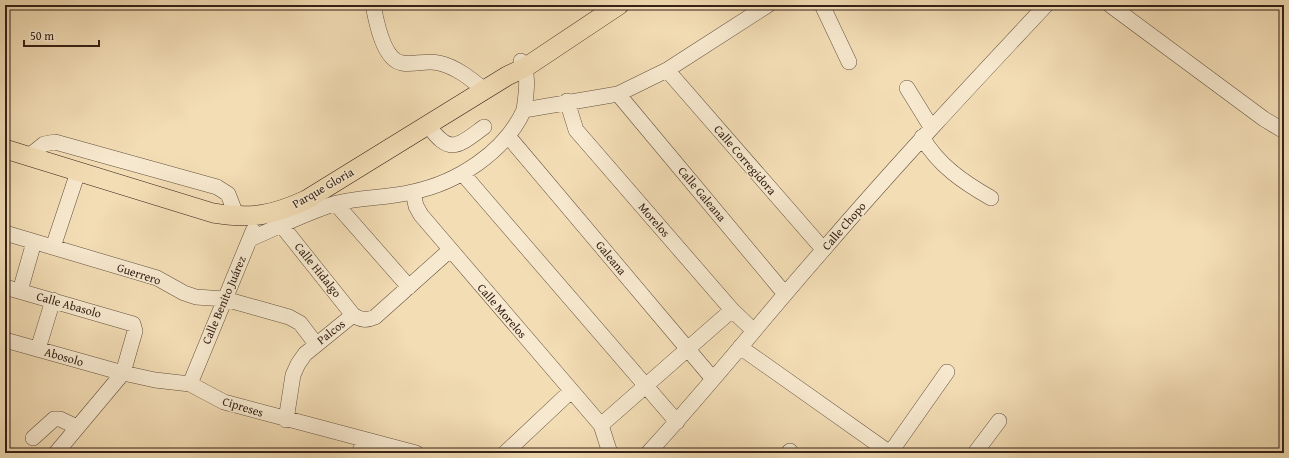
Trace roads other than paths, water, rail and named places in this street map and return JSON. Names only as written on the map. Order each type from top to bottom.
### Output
[{"type":"main road","name":"Parque Gloria","points":[[5,149],[212,213],[237,217],[259,216],[282,210],[306,200],[428,125],[523,64],[598,5]]},
{"type":"main road","name":"Parque Gloria","points":[[523,64],[619,5]]},
{"type":"street","points":[[373,5],[378,29],[391,57],[400,63],[438,62],[466,75],[483,89]]},
{"type":"street","points":[[524,110],[567,101],[618,94],[667,70],[768,5]]},
{"type":"street","points":[[822,5],[849,62]]},
{"type":"street","name":"Calle Chopo","points":[[648,453],[714,379],[823,249],[927,132],[1046,5]]},
{"type":"street","points":[[1110,5],[1264,119],[1284,131]]},
{"type":"street","points":[[250,239],[336,204],[413,192],[451,180],[463,174],[508,136],[518,123],[524,110],[526,88],[523,64]]},
{"type":"street","name":"Calle Corregidora","points":[[667,70],[823,249]]},
{"type":"street","points":[[907,88],[927,132],[934,155],[951,172],[991,198]]},
{"type":"street","name":"Calle Galeana","points":[[618,94],[785,294]]},
{"type":"street","name":"Morelos","points":[[567,101],[576,130],[732,310],[754,331]]},
{"type":"street","points":[[428,125],[439,140],[446,144],[454,145],[463,142],[484,127]]},
{"type":"street","name":"Galeana","points":[[508,136],[714,379]]},
{"type":"street","points":[[29,156],[44,144],[55,142],[217,187],[228,194],[237,217]]},
{"type":"street","points":[[53,247],[78,172]]},
{"type":"street","points":[[463,174],[644,386],[677,422]]},
{"type":"street","name":"Calle Morelos","points":[[413,192],[416,206],[420,215],[601,424],[610,453]]},
{"type":"street","points":[[336,204],[409,287]]},
{"type":"street","name":"Calle Benito Juárez","points":[[190,384],[259,216]]},
{"type":"street","name":"Calle Hidalgo","points":[[282,226],[354,315]]},
{"type":"street","name":"Guerrero","points":[[5,234],[157,278],[184,292],[196,296],[225,299],[295,319],[304,327],[316,344]]},
{"type":"street","points":[[20,291],[34,242]]},
{"type":"street","name":"Palcos","points":[[286,420],[293,375],[305,354],[354,315],[360,320],[368,320],[375,317],[450,250]]},
{"type":"street","name":"Calle Abasolo","points":[[5,287],[133,324],[135,331],[123,373]]},
{"type":"street","points":[[38,349],[53,300]]},
{"type":"street","points":[[601,424],[732,310]]},
{"type":"street","name":"Abosolo","points":[[5,340],[123,373]]},
{"type":"street","points":[[740,347],[890,453],[947,372]]},
{"type":"street","points":[[56,453],[123,373]]},
{"type":"street","name":"Cipreses","points":[[123,373],[155,380],[190,384],[224,402],[286,420],[362,447],[416,453]]},
{"type":"street","points":[[505,453],[572,391]]},
{"type":"street","points":[[33,438],[54,419],[77,427]]},
{"type":"street","points":[[975,453],[999,421]]}]
